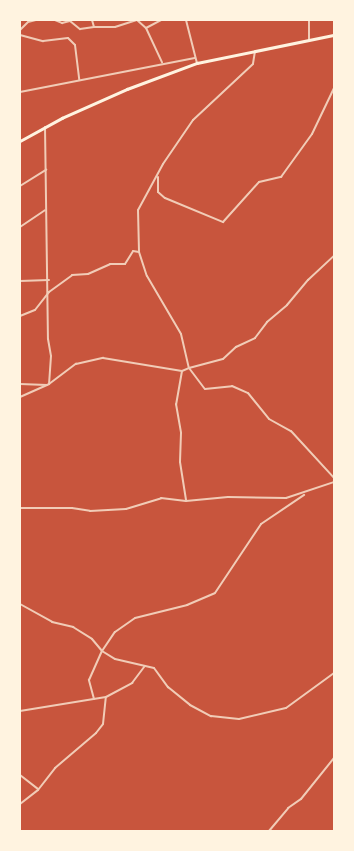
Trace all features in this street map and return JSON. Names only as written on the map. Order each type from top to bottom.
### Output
[{"type":"main road","points":[[20,141],[45,126],[127,89],[198,63],[255,50],[334,35]]},
{"type":"street","points":[[20,30],[28,22],[36,20]]},
{"type":"street","points":[[55,20],[62,23],[70,20],[80,29],[115,27],[136,20],[146,28],[162,63]]},
{"type":"street","points":[[92,20],[94,27]]},
{"type":"street","points":[[146,28],[161,20]]},
{"type":"street","points":[[186,20],[195,58],[198,63]]},
{"type":"street","points":[[309,20],[309,39]]},
{"type":"street","points":[[20,35],[43,41],[68,38],[75,45],[79,80]]},
{"type":"street","points":[[255,50],[253,64],[193,120],[163,164],[158,175],[142,200],[138,210],[139,252],[147,276],[181,334],[189,368],[205,389],[232,386],[248,394],[269,419],[291,431],[334,478]]},
{"type":"street","points":[[20,92],[162,63],[195,58]]},
{"type":"street","points":[[158,175],[158,192],[164,198],[223,222],[259,182],[281,177],[312,134],[334,88]]},
{"type":"street","points":[[45,126],[45,210],[49,280],[48,339],[51,356],[49,384]]},
{"type":"street","points":[[20,186],[46,170]]},
{"type":"street","points":[[20,227],[45,210]]},
{"type":"street","points":[[20,316],[35,310],[49,292],[72,275],[88,274],[110,264],[125,264],[133,251],[139,252]]},
{"type":"street","points":[[20,397],[49,384],[76,364],[103,358],[182,371],[223,359],[236,347],[255,338],[267,322],[288,305],[308,280],[334,256]]},
{"type":"street","points":[[20,281],[49,280]]},
{"type":"street","points":[[182,371],[176,404],[181,433],[180,462],[186,501]]},
{"type":"street","points":[[20,384],[49,384]]},
{"type":"street","points":[[20,508],[72,508],[90,511],[126,509],[161,498],[186,501],[228,496],[286,498],[306,493],[334,482]]},
{"type":"street","points":[[94,699],[89,680],[102,651],[115,632],[135,618],[187,605],[215,593],[261,524],[306,493]]},
{"type":"street","points":[[20,604],[52,622],[72,627],[92,639],[102,651],[115,659],[154,668],[168,688],[190,705],[210,716],[238,719],[286,708],[334,673]]},
{"type":"street","points":[[20,711],[106,697],[132,683],[146,665]]},
{"type":"street","points":[[20,804],[38,790],[55,768],[96,733],[103,724],[106,697]]},
{"type":"street","points":[[269,831],[288,808],[301,799],[334,758]]},
{"type":"street","points":[[20,775],[38,790]]}]
